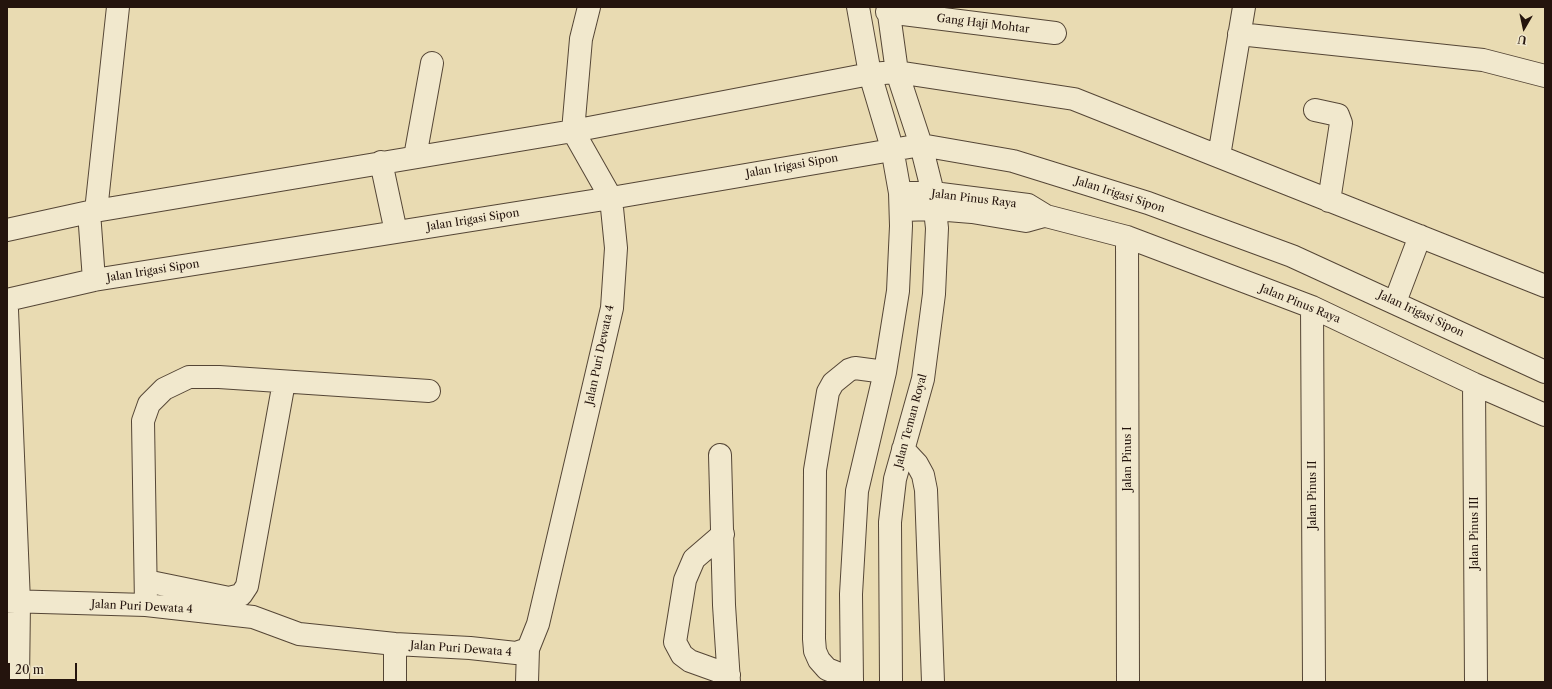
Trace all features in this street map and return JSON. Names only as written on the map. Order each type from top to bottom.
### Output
[{"type":"street","points":[[94,275],[91,215],[118,7]]},
{"type":"street","points":[[589,7],[581,39],[573,131],[611,198]]},
{"type":"street","points":[[858,7],[871,78],[891,145],[901,202],[898,291],[885,372],[857,491],[851,594],[852,680],[827,669],[819,660],[815,651],[816,470],[828,392],[833,383],[849,370],[855,368],[885,372]]},
{"type":"street","points":[[1219,156],[1244,7]]},
{"type":"street","name":"Gang Haji Mohtar","points":[[888,9],[1055,33]]},
{"type":"street","name":"Jalan Teman Royal","points":[[888,9],[898,77],[920,142],[934,201],[937,228],[934,294],[923,379],[895,479],[890,522],[891,682]]},
{"type":"street","points":[[1239,34],[1483,60],[1545,76]]},
{"type":"street","points":[[415,157],[432,63]]},
{"type":"street","points":[[7,230],[383,168],[415,157],[573,131],[871,78],[898,77],[1074,99],[1330,201],[1417,244],[1545,286]]},
{"type":"street","points":[[1315,110],[1338,115],[1341,123],[1330,201]]},
{"type":"street","name":"Jalan Irigasi Sipon","points":[[7,300],[94,275],[394,224],[611,198],[891,145],[920,142],[1013,161],[1148,203],[1292,256],[1398,292],[1545,372]]},
{"type":"street","points":[[383,168],[394,224]]},
{"type":"street","name":"Jalan Puri Dewata 4","points":[[13,602],[146,605],[253,617],[299,634],[395,644],[470,648],[516,653],[528,649],[538,624],[612,308],[616,248],[611,198]]},
{"type":"street","name":"Jalan Pinus Raya","points":[[901,202],[934,201],[972,212],[1026,221],[1037,210],[1127,237],[1312,307],[1474,384],[1545,415]]},
{"type":"street","name":"Jalan Pinus I","points":[[1127,237],[1128,682]]},
{"type":"street","points":[[1398,292],[1417,244]]},
{"type":"street","name":"Jalan Pinus II","points":[[1312,307],[1314,682]]},
{"type":"street","points":[[7,310],[13,602],[18,682]]},
{"type":"street","points":[[146,605],[143,422],[149,404],[164,389],[189,377],[219,377],[429,391]]},
{"type":"street","points":[[146,581],[229,598],[241,594],[247,586],[284,382]]},
{"type":"street","name":"Jalan Pinus III","points":[[1474,384],[1476,682]]},
{"type":"street","points":[[903,449],[917,464],[923,475],[926,490],[933,682]]},
{"type":"street","points":[[720,455],[724,605],[729,678],[682,655],[675,642],[686,580],[694,559],[722,534]]},
{"type":"street","points":[[395,644],[395,682]]},
{"type":"street","points":[[527,682],[528,649]]}]
